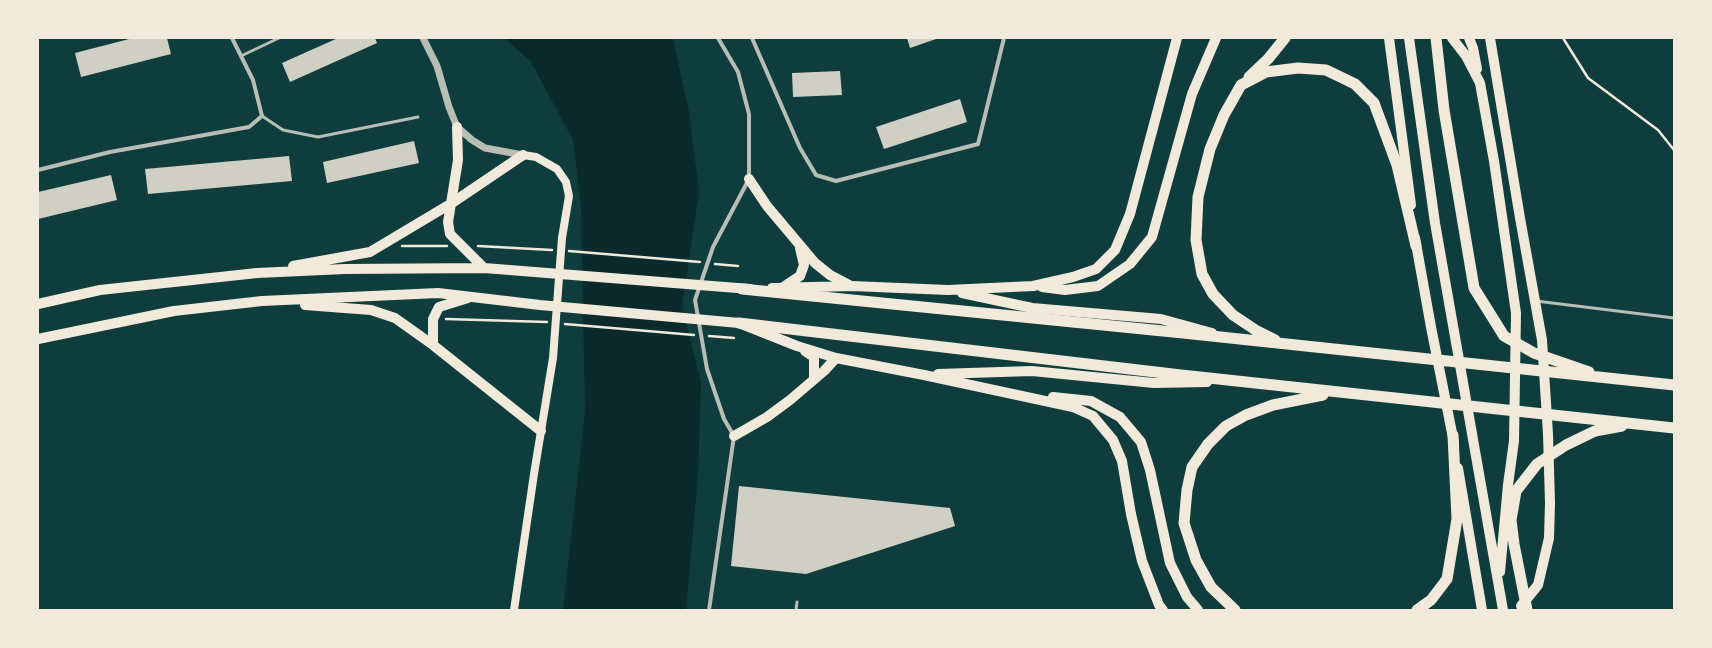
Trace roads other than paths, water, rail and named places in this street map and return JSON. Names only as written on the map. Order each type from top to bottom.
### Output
[{"type":"highway","points":[[1281,343],[1257,331],[1233,315],[1213,294],[1202,274],[1196,240],[1198,198],[1210,150],[1224,115],[1241,85],[1268,58],[1285,38]]},
{"type":"highway","points":[[1436,38],[1444,110],[1474,288],[1504,336],[1534,354],[1610,379]]},
{"type":"highway","points":[[1241,85],[1266,72],[1298,68],[1326,70],[1355,84],[1374,103],[1397,165],[1416,246]]},
{"type":"highway","points":[[742,289],[1281,343],[1674,385]]},
{"type":"highway","points":[[739,323],[1181,375],[1674,428]]},
{"type":"highway","points":[[1235,610],[1211,587],[1196,560],[1184,523],[1192,468],[1208,444],[1226,426],[1246,415],[1273,404],[1335,392]]},
{"type":"highway","points":[[1524,608],[1512,526],[1516,491],[1537,464],[1566,445],[1595,431],[1635,424]]},
{"type":"highway","points":[[1418,610],[1431,600],[1447,579],[1457,520],[1453,436]]},
{"type":"main road","points":[[1033,286],[1073,277],[1096,269],[1115,250],[1130,214],[1177,38]]},
{"type":"main road","points":[[38,304],[100,290],[257,273],[345,270],[484,268],[742,289],[852,286],[948,290],[1033,286],[1065,290],[1098,286],[1130,264],[1152,237],[1192,94],[1216,38]]},
{"type":"main road","points":[[1389,38],[1416,246],[1453,436],[1482,610]]},
{"type":"main road","points":[[1409,38],[1435,222],[1503,610]]},
{"type":"main road","points":[[1452,38],[1466,56],[1480,83]]},
{"type":"main road","points":[[1468,38],[1472,48],[1480,83],[1494,162],[1516,313],[1514,441],[1508,485],[1499,586]]},
{"type":"main road","points":[[1490,38],[1542,340],[1548,426],[1550,504],[1549,538],[1538,585],[1524,608]]},
{"type":"main road","points":[[457,127],[458,160],[448,222],[450,234],[484,268]]},
{"type":"main road","points":[[257,273],[370,252],[452,203],[523,155],[536,157],[557,169],[566,182],[569,196],[562,238],[553,358],[514,610]]},
{"type":"main road","points":[[749,179],[767,206],[815,263],[830,275],[852,286]]},
{"type":"main road","points":[[782,288],[800,276],[804,265],[799,245]]},
{"type":"main road","points":[[948,290],[1032,308],[1160,319],[1236,339]]},
{"type":"main road","points":[[38,340],[174,311],[262,301],[438,293],[540,305],[739,323],[797,346],[836,358],[1073,407],[1093,416],[1113,440],[1122,461],[1131,514],[1142,561],[1159,605],[1163,610]]},
{"type":"main road","points":[[433,344],[433,319],[439,307],[472,296]]},
{"type":"main road","points":[[262,301],[371,310],[396,318],[433,344],[541,431]]},
{"type":"main road","points":[[797,346],[814,357],[814,378]]},
{"type":"main road","points":[[734,436],[767,418],[824,371],[836,358]]},
{"type":"main road","points":[[924,375],[1032,371],[1154,383],[1237,381]]},
{"type":"main road","points":[[997,391],[1091,401],[1120,417],[1141,442],[1150,470],[1170,563],[1186,597],[1198,610]]},
{"type":"street","points":[[38,170],[110,152],[249,127],[262,116],[253,80],[232,38]]},
{"type":"street","points":[[423,38],[437,66],[449,107],[457,127],[472,140],[485,148],[523,155]]},
{"type":"street","points":[[709,610],[734,436],[724,418],[708,369],[695,300],[713,247],[749,179],[749,114],[738,72],[718,38]]},
{"type":"street","points":[[752,38],[800,148],[816,175],[836,181],[978,144],[1004,38]]},
{"type":"lane","points":[[241,56],[279,38]]},
{"type":"lane","points":[[262,116],[283,130],[318,136],[418,117]]},
{"type":"lane","points":[[1536,301],[1674,318]]},
{"type":"lane","points":[[796,610],[797,602]]},
{"type":"water","points":[[505,38],[673,38],[689,112],[699,192],[682,307],[701,382],[698,475],[686,610],[563,610],[585,411],[581,206],[573,140],[531,62]]}]
